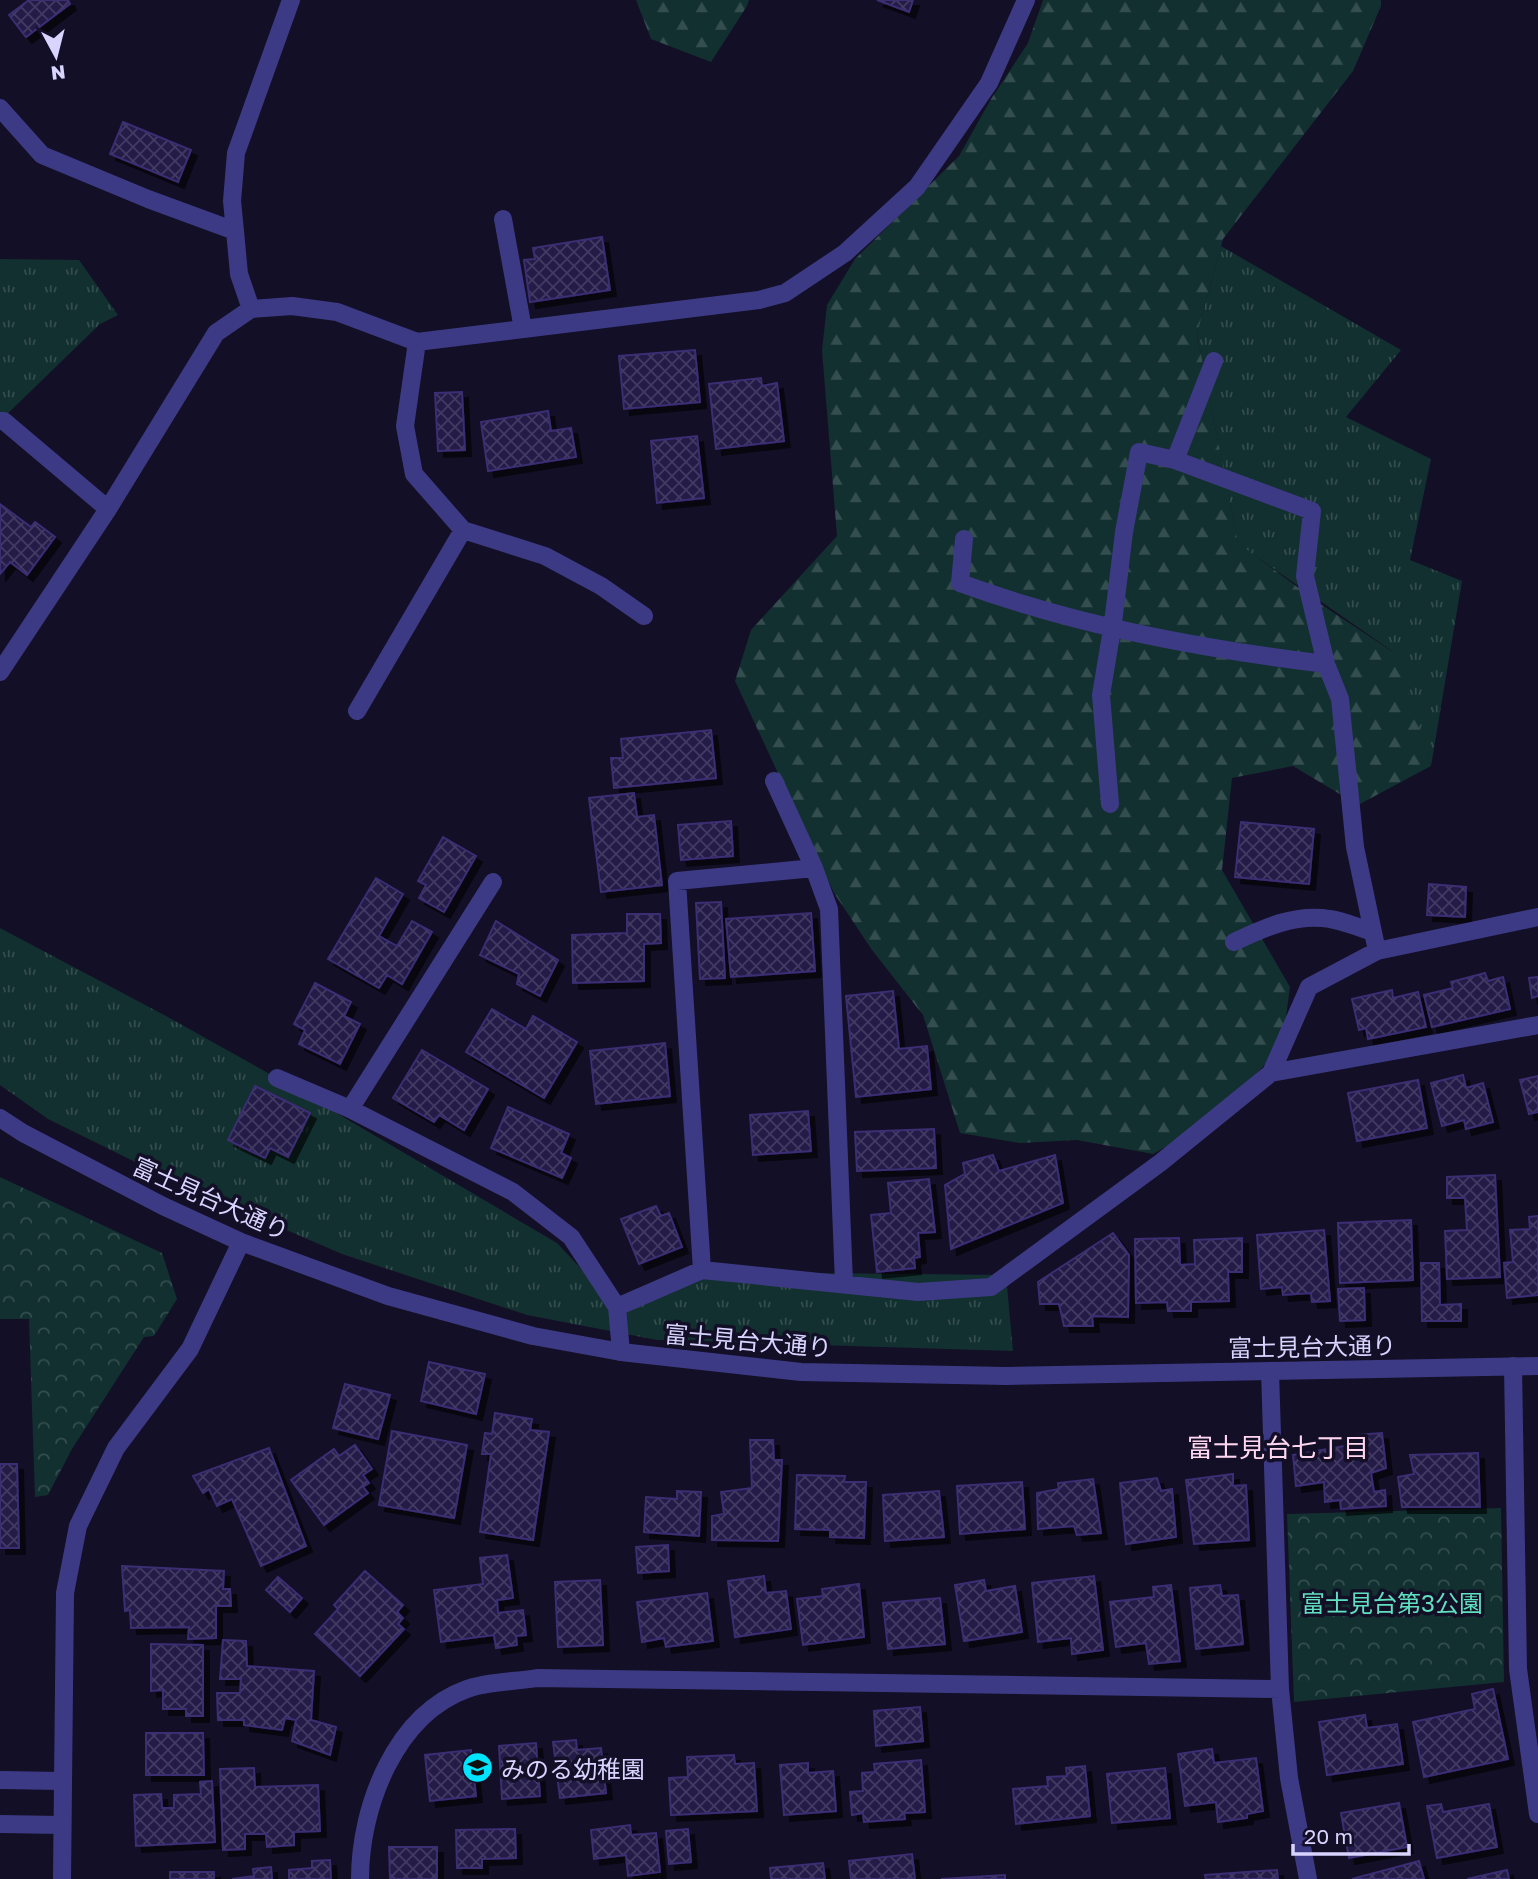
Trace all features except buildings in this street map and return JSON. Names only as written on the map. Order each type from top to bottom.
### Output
[{"type":"street","points":[[251,309],[239,274],[232,201],[236,153],[291,0]]},
{"type":"street","points":[[0,672],[108,509],[216,333],[251,309],[292,306],[337,312],[417,342],[759,300],[785,293],[845,253],[917,187],[989,83],[1026,0]]},
{"type":"street","points":[[0,108],[41,155],[235,231]]},
{"type":"street","points":[[503,219],[523,329]]},
{"type":"street","points":[[417,342],[405,426],[414,474],[463,530],[545,556],[601,586],[644,617]]},
{"type":"street","points":[[1175,460],[1214,361]]},
{"type":"street","points":[[0,421],[4,421],[108,509]]},
{"type":"street","points":[[1110,804],[1101,695],[1124,532],[1139,453],[1175,460],[1312,511],[1305,576],[1326,664],[1340,698],[1355,847],[1377,951]]},
{"type":"street","points":[[357,711],[463,530]]},
{"type":"street","points":[[964,539],[960,583],[990,594],[1112,629],[1266,657],[1326,664]]},
{"type":"street","points":[[774,781],[814,868],[829,909],[844,1283]]},
{"type":"street","points":[[702,1270],[677,881],[814,868]]},
{"type":"street","points":[[350,1109],[493,882]]},
{"type":"street","points":[[617,1307],[702,1270],[918,1292],[991,1287],[1160,1163],[1271,1073],[1309,987],[1377,951],[1538,917]]},
{"type":"street","points":[[1234,942],[1272,924],[1307,919],[1329,919],[1373,932]]},
{"type":"street","points":[[1271,1073],[1538,1025]]},
{"type":"street","points":[[277,1079],[350,1109],[513,1192],[571,1237],[617,1307],[621,1352]]},
{"type":"street","name":"富士見台大通り","points":[[0,1118],[23,1133],[152,1200],[241,1242],[388,1296],[533,1336],[621,1352],[801,1372],[1006,1376],[1538,1366]]},
{"type":"street","points":[[62,1879],[65,1593],[78,1526],[116,1448],[190,1349],[241,1242]]},
{"type":"street","points":[[1513,1366],[1518,1669],[1538,1814]]},
{"type":"street","points":[[1270,1371],[1280,1689],[1289,1779],[1308,1879]]},
{"type":"street","points":[[360,1879],[360,1855],[371,1807],[387,1767],[411,1726],[437,1703],[469,1688],[537,1678],[1280,1689]]},
{"type":"street","points":[[0,1780],[63,1781]]},
{"type":"street","points":[[0,1824],[62,1825]]},
{"type":"green space","points":[[636,0],[749,0],[711,62],[651,39]]},
{"type":"green space","points":[[1043,0],[1381,0],[1381,6],[1353,71],[1223,239],[1197,334],[1238,543],[1319,603],[1396,654],[1431,766],[1358,805],[1293,766],[1232,778],[1222,870],[1290,987],[1282,1047],[1208,1123],[1153,1154],[1077,1140],[1020,1143],[960,1133],[923,1015],[872,950],[834,893],[735,681],[751,630],[837,536],[822,350],[827,305],[855,259],[959,156],[991,99],[1028,43]]},
{"type":"green space","points":[[1221,246],[1401,350],[1346,417],[1431,459],[1410,560],[1462,581],[1431,766],[1392,651],[1238,544],[1197,334]]},
{"type":"green space","points":[[0,259],[79,260],[118,315],[100,324],[0,421]]},
{"type":"green space","points":[[0,928],[277,1078],[557,1243],[617,1307],[716,1272],[1006,1275],[1013,1351],[657,1340],[527,1315],[342,1254],[178,1183],[48,1119],[0,1085]]},
{"type":"green space","points":[[0,1177],[162,1253],[177,1299],[154,1336],[144,1337],[72,1449],[48,1495],[35,1497],[29,1319],[0,1319]]},
{"type":"green space","name":"富士見台第3公園","points":[[1501,1508],[1504,1682],[1294,1702],[1287,1514]]},
{"type":"place","name":"みのる幼稚園","points":[[478,1768]]},
{"type":"district","name":"富士見台七丁目","points":[[1278,1447]]}]
